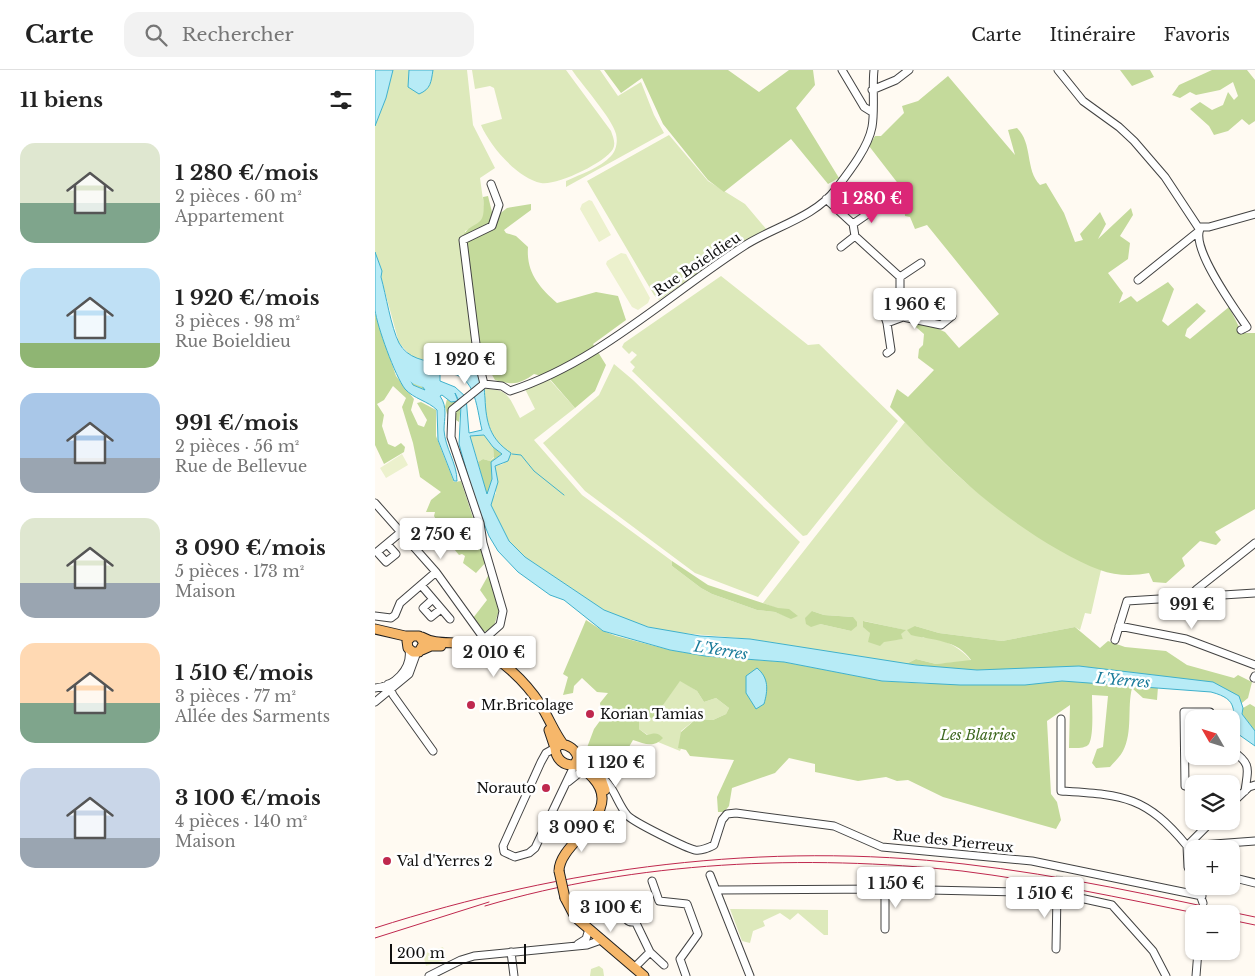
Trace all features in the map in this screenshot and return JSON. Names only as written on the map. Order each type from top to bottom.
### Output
[{"type":"main road","points":[[375,629],[405,636],[413,646]]},
{"type":"main road","points":[[375,633],[413,646],[461,646],[492,661],[533,702],[559,746],[577,754],[601,777],[605,796],[598,817],[561,860],[559,871],[565,898],[575,917],[588,933],[601,940],[644,976]]},
{"type":"main road","points":[[413,646],[424,643],[422,637],[431,641],[455,642],[479,648],[530,690],[559,746],[556,755],[562,762],[571,765],[575,764],[595,780],[601,798],[597,816],[587,830]]},
{"type":"main road","points":[[575,764],[578,758],[577,754]]},
{"type":"street","points":[[842,70],[864,107],[872,112]]},
{"type":"street","name":"Rue Boieldieu","points":[[485,384],[502,386],[510,391],[541,380],[611,339],[744,246],[780,228],[826,199],[837,188],[866,141],[872,124],[874,70]]},
{"type":"street","points":[[872,90],[895,80],[909,70]]},
{"type":"street","points":[[1058,70],[1083,101],[1119,127],[1134,141],[1165,177],[1199,230],[1199,237],[1218,285],[1244,329]]},
{"type":"street","points":[[479,648],[500,626],[503,611],[483,543],[480,523],[451,438],[453,410],[485,384],[478,360],[463,240],[491,226],[499,205],[491,184]]},
{"type":"street","points":[[826,199],[853,224],[855,236],[900,277],[903,316]]},
{"type":"street","points":[[853,224],[879,206]]},
{"type":"street","points":[[1138,280],[1199,230],[1255,214]]},
{"type":"street","points":[[841,247],[855,236]]},
{"type":"street","points":[[900,277],[921,263]]},
{"type":"street","points":[[887,353],[891,350],[887,323],[883,314],[901,298]]},
{"type":"street","points":[[887,323],[903,316],[941,324],[952,316]]},
{"type":"street","points":[[375,503],[436,572],[485,640]]},
{"type":"street","points":[[387,544],[401,532]]},
{"type":"street","points":[[1189,597],[1255,543]]},
{"type":"street","points":[[375,616],[391,618],[395,615],[400,603],[436,572]]},
{"type":"street","points":[[421,585],[449,618]]},
{"type":"street","points":[[1115,640],[1127,601],[1255,593]]},
{"type":"street","points":[[433,599],[423,608],[431,617],[441,609]]},
{"type":"street","points":[[1119,626],[1186,639],[1255,665]]},
{"type":"street","points":[[375,702],[406,669],[413,646]]},
{"type":"street","points":[[375,702],[377,697],[375,689],[389,687]]},
{"type":"street","points":[[389,687],[433,751]]},
{"type":"street","points":[[1185,712],[1185,786]]},
{"type":"street","points":[[1061,719],[1061,791],[1128,798],[1158,816],[1185,844]]},
{"type":"street","points":[[559,746],[546,753],[541,762],[503,846],[504,852],[515,858],[529,853],[535,848],[575,764]]},
{"type":"street","points":[[1240,756],[1246,760],[1248,766],[1249,788]]},
{"type":"street","points":[[566,784],[578,774],[586,772]]},
{"type":"street","points":[[601,777],[609,784],[614,794]]},
{"type":"street","points":[[605,796],[609,791],[614,794]]},
{"type":"street","name":"Rue des Pierreux","points":[[614,794],[623,809],[633,820],[695,850],[707,849],[714,845],[722,820],[727,814],[736,813],[834,826],[883,846],[1032,861],[1202,899],[1200,895]]},
{"type":"street","points":[[1193,840],[1203,830]]},
{"type":"street","points":[[1240,842],[1255,841]]},
{"type":"street","points":[[710,876],[750,976]]},
{"type":"street","points":[[1240,879],[1255,883]]},
{"type":"street","points":[[652,881],[659,901],[687,904],[699,934],[679,959],[685,976]]},
{"type":"street","points":[[716,890],[885,889],[1057,893],[1112,905],[1153,952],[1166,976]]},
{"type":"street","points":[[885,889],[885,929]]},
{"type":"street","points":[[1055,949],[1057,893]]},
{"type":"street","points":[[635,921],[650,952],[664,965]]},
{"type":"street","points":[[588,933],[592,944]]},
{"type":"street","points":[[569,946],[581,943],[588,933]]},
{"type":"street","points":[[429,976],[469,958],[592,944],[601,940]]},
{"type":"street","points":[[511,952],[514,976]]},
{"type":"street","points":[[634,968],[650,952]]},
{"type":"street","points":[[1196,976],[1197,960]]},
{"type":"green space","points":[[393,70],[467,70],[473,125],[495,168],[480,178],[485,214],[480,224],[465,231],[477,372],[460,365],[435,363],[412,357],[399,343],[381,277],[382,271],[375,252],[375,126],[386,98]]},
{"type":"green space","points":[[472,70],[566,70],[611,131],[614,142],[613,149],[591,167],[557,181],[541,183],[523,175],[505,160],[481,125],[502,119],[494,88],[490,86],[475,89]]},
{"type":"green space","points":[[572,70],[600,70],[618,96],[641,82],[654,115],[664,133],[566,187],[566,181],[607,160],[614,152],[617,143],[616,134],[609,119]]},
{"type":"green space","points":[[604,70],[728,70],[759,92],[789,70],[813,70],[815,85],[796,108],[839,178],[828,184],[791,139],[724,192],[708,180],[663,124],[642,78],[621,93]]},
{"type":"green space","points":[[1120,70],[1150,70],[1154,77],[1132,86]]},
{"type":"green space","points":[[1212,70],[1247,70],[1255,80],[1255,121],[1249,125],[1242,119],[1228,131],[1214,135],[1209,126],[1190,109],[1200,102],[1212,110],[1223,105],[1228,92],[1234,100],[1238,96],[1233,82],[1220,90],[1196,95],[1190,92],[1180,98],[1172,95],[1179,85]]},
{"type":"green space","points":[[948,76],[1015,155],[1008,130],[1017,128],[1022,134],[1035,179],[1040,185],[1046,183],[1064,213],[1075,242],[1083,240],[1080,234],[1100,212],[1106,224],[1098,239],[1131,208],[1133,215],[1120,236],[1130,243],[1128,259],[1108,273],[1123,293],[1119,303],[1131,296],[1137,302],[1168,282],[1174,289],[1162,321],[1168,326],[1197,303],[1206,311],[1187,329],[1185,336],[1190,339],[1229,307],[1242,333],[1255,333],[1255,509],[1215,532],[1221,540],[1216,545],[1200,541],[1182,558],[1185,566],[1166,583],[1153,582],[1149,573],[1125,575],[1106,572],[1065,554],[1028,531],[977,492],[944,462],[890,407],[897,389],[908,397],[934,370],[918,358],[919,349],[923,345],[924,334],[910,322],[927,324],[945,332],[959,348],[999,314],[927,225],[915,229],[910,217],[905,216],[903,190],[869,146],[875,136],[881,136],[904,113],[902,106],[918,101]]},
{"type":"green space","points":[[669,135],[708,181],[745,204],[767,230],[745,241],[659,300],[654,295],[587,181]]},
{"type":"green space","points":[[488,196],[492,212],[497,216],[507,208],[531,204],[531,210],[504,230],[506,233],[516,236],[528,247],[529,264],[535,278],[539,285],[557,303],[596,292],[618,296],[626,320],[593,344],[606,365],[595,391],[575,408],[549,378],[534,374],[515,383],[495,380],[480,347],[471,311],[461,239],[470,228],[481,220],[484,208],[483,197]]},
{"type":"green space","points":[[589,200],[592,201],[611,235],[599,242],[580,209],[582,204]]},
{"type":"green space","points":[[621,253],[626,254],[650,298],[648,303],[638,310],[632,307],[606,264],[607,261]]},
{"type":"green space","points":[[721,276],[808,345],[819,344],[898,421],[807,535],[803,536],[632,371],[635,367],[630,362],[637,355],[632,351],[629,354],[622,347],[624,343]]},
{"type":"green space","points":[[375,313],[396,376],[414,399],[411,410],[418,425],[424,427],[427,420],[417,403],[421,402],[436,410],[436,436],[454,482],[461,481],[487,561],[476,573],[463,563],[465,556],[459,555],[454,549],[458,535],[447,533],[440,535],[437,532],[439,525],[434,516],[435,512],[426,512],[431,500],[441,492],[420,477],[413,443],[402,407],[406,398],[393,386],[384,400],[377,404],[384,415],[382,426],[388,444],[395,447],[401,443],[405,447],[404,452],[384,464],[375,445]]},
{"type":"green space","points":[[614,364],[633,380],[800,542],[758,597],[695,573],[585,491],[543,443],[599,395]]},
{"type":"green space","points":[[405,372],[418,381],[426,390],[413,385]]},
{"type":"green space","points":[[549,379],[575,408],[534,440],[582,495],[672,561],[672,566],[712,594],[757,610],[775,612],[791,618],[797,616],[763,603],[905,422],[956,474],[996,507],[1047,541],[1101,570],[1091,614],[1085,613],[1080,630],[1075,627],[1002,641],[939,633],[915,626],[923,638],[936,639],[950,644],[971,661],[936,664],[916,659],[906,664],[886,662],[750,639],[670,632],[634,623],[604,610],[525,557],[509,541],[491,509],[491,501],[496,493],[495,466],[503,464],[511,454],[492,433],[485,408],[484,389],[503,392],[520,418],[535,409],[525,389]],"holes":[[[812,611],[824,615],[853,617],[851,631],[820,624]],[[864,621],[905,630],[900,634],[903,639],[869,642],[870,633]]]},
{"type":"green space","points":[[447,399],[451,402],[458,401],[461,405],[459,422],[447,414],[445,407]]},
{"type":"green space","points":[[484,434],[493,447],[494,457],[490,461],[483,459],[478,462],[470,436]]},
{"type":"green space","points":[[493,447],[502,454],[491,462],[492,479],[489,492],[486,494],[478,462],[483,459],[490,461],[494,458]]},
{"type":"green space","points":[[402,454],[408,465],[386,478],[380,468]]},
{"type":"green space","points":[[672,561],[708,585],[778,608],[789,609],[798,616],[791,619],[775,612],[757,610],[712,594],[672,566]]},
{"type":"green space","points":[[489,574],[499,610],[493,629],[480,633],[473,618],[487,600],[480,590]]},
{"type":"green space","points":[[812,611],[824,615],[853,617],[857,622],[857,626],[851,631],[820,624],[811,627],[806,624],[805,618]]},
{"type":"green space","name":"Les Blairies","points":[[586,620],[603,631],[616,636],[670,650],[705,656],[784,662],[882,681],[931,684],[929,666],[906,664],[916,659],[936,664],[971,660],[966,653],[952,645],[911,635],[907,630],[915,626],[939,633],[1002,641],[1075,627],[1100,648],[1108,641],[1125,647],[1166,651],[1187,665],[1234,678],[1238,675],[1252,682],[1248,698],[1236,710],[1234,710],[1227,693],[1158,687],[1157,700],[1143,698],[1132,688],[1126,744],[1122,753],[1110,767],[1096,768],[1092,763],[1097,749],[1103,747],[1108,696],[1092,695],[1092,734],[1089,744],[1085,747],[1069,748],[1070,705],[1047,721],[1051,794],[1057,802],[1061,820],[1056,829],[943,797],[908,780],[897,781],[886,777],[858,781],[815,772],[815,764],[789,758],[775,773],[732,788],[729,806],[724,812],[718,812],[717,797],[734,760],[690,756],[686,750],[678,748],[681,732],[696,719],[713,720],[726,714],[729,708],[716,698],[704,702],[697,691],[680,681],[654,718],[639,721],[639,729],[647,735],[654,733],[663,738],[653,744],[633,740],[615,771],[609,774],[604,768],[604,756],[585,753],[594,729],[602,718],[600,703],[608,693],[597,692],[582,678],[574,686],[573,693],[563,695],[568,677],[563,674]]},
{"type":"green space","points":[[863,621],[906,630],[901,634],[903,639],[884,642],[880,646],[868,642],[870,633],[863,627]]},
{"type":"green space","points":[[680,680],[697,691],[704,702],[716,698],[729,708],[726,714],[713,720],[696,719],[681,731],[683,744],[680,751],[658,742],[639,729],[639,721],[654,718]]},
{"type":"green space","points":[[1250,704],[1255,707],[1255,731],[1242,714],[1243,708]]},
{"type":"green space","points":[[730,909],[828,910],[828,935],[824,935],[798,913],[790,920],[780,913],[763,921],[765,926],[753,931],[750,943],[742,941]]},
{"type":"green space","points":[[443,947],[447,959],[426,966],[423,954]]},
{"type":"green space","points":[[599,966],[603,969],[604,976],[590,976],[591,969]]},
{"type":"water","points":[[375,70],[393,70],[386,98],[375,126]]},
{"type":"water","points":[[409,70],[433,70],[431,82],[426,90],[419,94],[408,87]]},
{"type":"water","points":[[375,252],[382,271],[381,277],[399,343],[407,352],[417,358],[465,366],[481,376],[490,430],[498,442],[511,453],[508,461],[495,466],[498,482],[491,505],[509,541],[525,557],[604,610],[648,627],[700,636],[750,639],[916,665],[977,670],[1079,666],[1213,682],[1239,696],[1243,708],[1242,714],[1255,731],[1255,746],[1240,735],[1240,710],[1233,710],[1231,702],[1211,692],[1062,681],[1025,685],[960,685],[882,681],[784,662],[705,656],[670,650],[603,631],[564,600],[550,595],[518,572],[498,551],[489,536],[475,501],[459,444],[461,405],[455,393],[458,401],[451,402],[442,395],[440,396],[445,409],[444,430],[446,443],[455,468],[457,481],[454,481],[438,440],[437,410],[405,389],[401,383],[387,351],[375,310]],"holes":[[[406,372],[418,381],[425,390],[413,385]],[[440,374],[452,374],[461,377],[468,383],[476,401],[482,430],[469,433],[466,397],[455,387],[440,381]],[[484,435],[493,447],[502,454],[491,462],[492,479],[487,494],[470,436]]]},
{"type":"water","points":[[757,668],[766,680],[767,689],[764,704],[756,709],[746,693],[746,676]]},
{"type":"waterway","name":"L'Yerres","points":[[400,367],[418,381],[431,383]]},
{"type":"waterway","points":[[512,454],[521,455],[534,471],[564,495]]},
{"type":"tunnel","points":[[1057,893],[1061,867]]},
{"type":"railway","points":[[375,928],[519,889],[592,875],[666,864],[740,858],[815,856],[889,858],[1001,869],[1110,887],[1255,917]]},
{"type":"railway","points":[[485,906],[543,891],[602,879],[661,871],[722,865],[843,863],[903,866],[992,875],[1081,890],[1185,911]]},
{"type":"railway","points":[[375,938],[489,902]]},
{"type":"railway","points":[[1240,922],[1255,925]]},
{"type":"place","name":"Mr.Bricolage","points":[[471,705]]},
{"type":"place","name":"Korian Tamias","points":[[590,714]]},
{"type":"place","name":"Norauto","points":[[546,788]]},
{"type":"place","name":"Val d'Yerres 2","points":[[387,861]]}]
